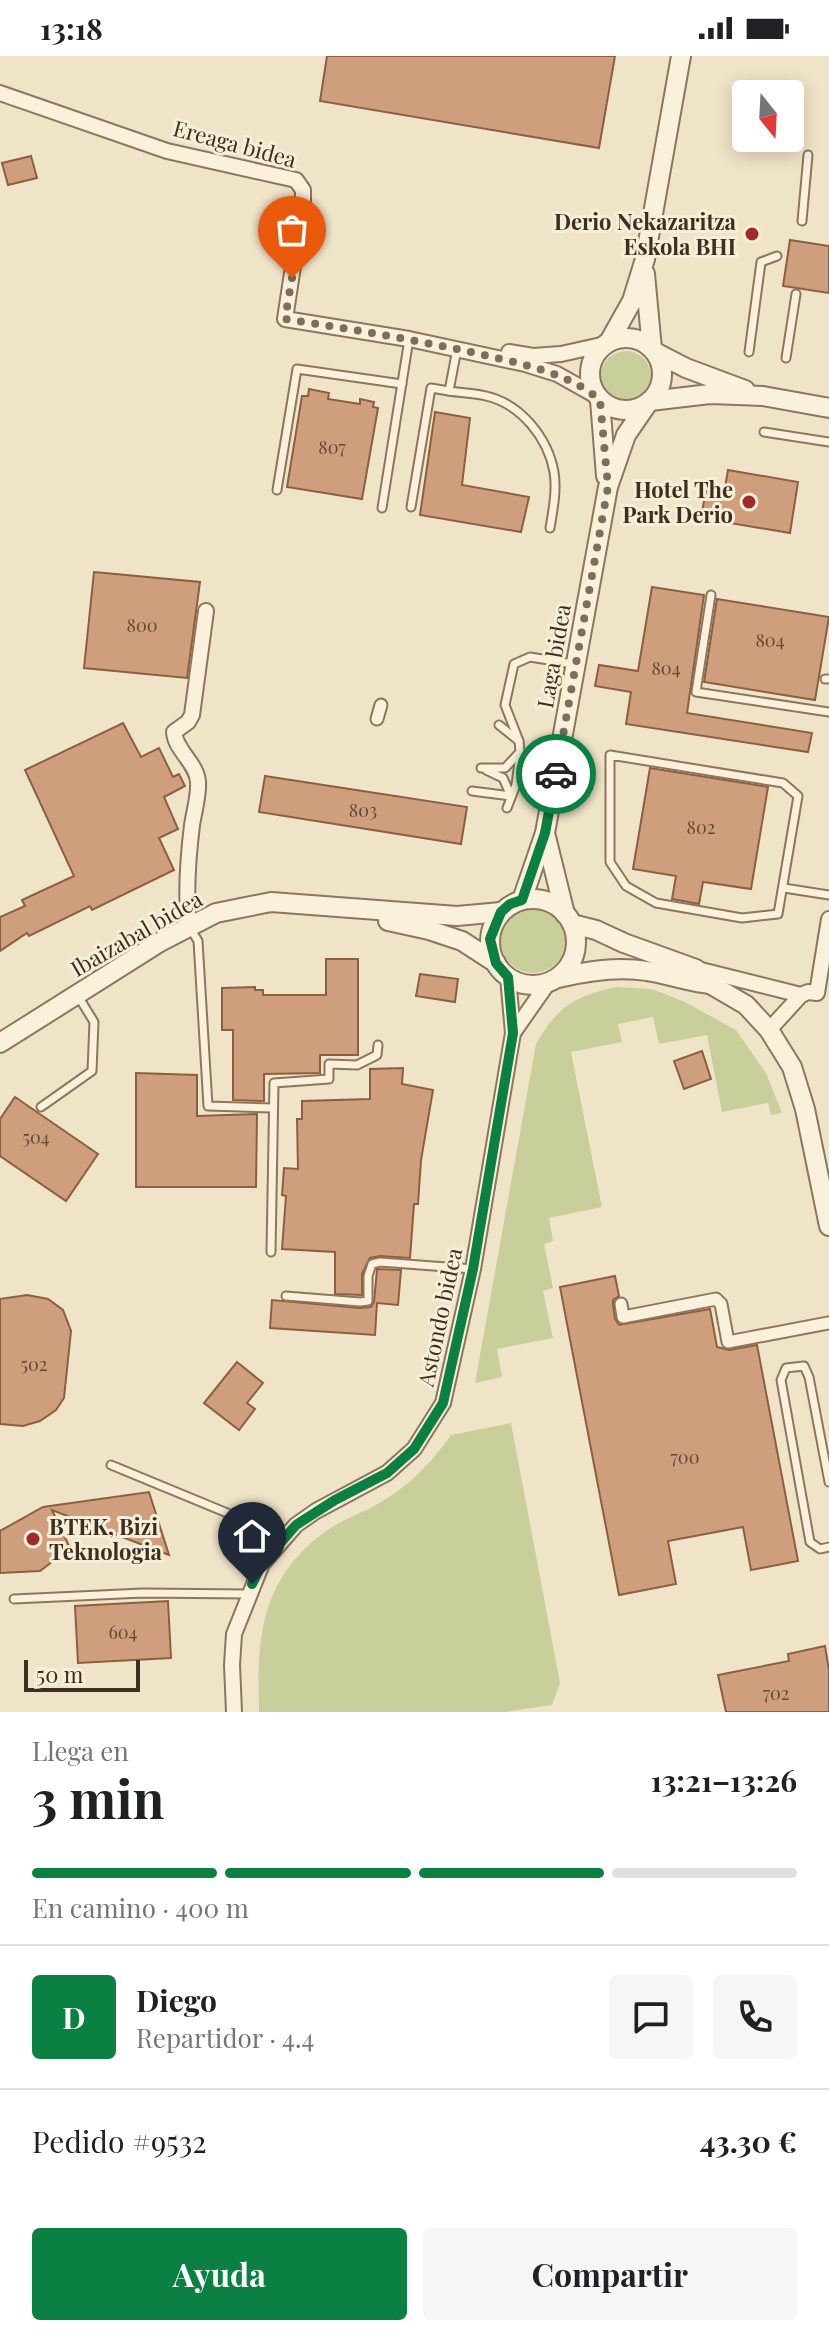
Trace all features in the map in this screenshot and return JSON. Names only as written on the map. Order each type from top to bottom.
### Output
[{"type":"street","points":[[681,56],[645,259],[632,301],[608,343],[593,359],[590,372],[592,386],[599,398],[611,407],[623,410],[636,409],[649,402],[710,394],[763,396],[829,408]]},
{"type":"street","name":"Ereaga bidea","points":[[0,93],[167,151],[296,180],[303,190],[303,201],[285,319],[409,339],[557,374],[599,398]]},
{"type":"street","points":[[645,259],[647,319],[654,351],[661,364],[662,378],[649,402]]},
{"type":"street","points":[[608,343],[632,338],[686,368],[763,396]]},
{"type":"street","name":"Ereaga bidea","points":[[457,349],[487,348],[533,356],[561,354],[608,343]]},
{"type":"street","name":"Laga bidea","points":[[599,398],[608,487]]},
{"type":"street","name":"Laga bidea","points":[[522,900],[545,833],[608,487],[626,435],[649,402]]},
{"type":"street","points":[[189,925],[186,905],[189,849],[198,781],[191,762],[174,739],[174,732],[192,715],[206,611]]},
{"type":"street","points":[[377,719],[381,705]]},
{"type":"street","name":"Laga bidea","points":[[545,833],[568,919]]},
{"type":"street","points":[[710,984],[688,982],[646,971],[596,969],[534,986],[522,984],[502,970],[490,939],[501,912],[510,904],[522,900],[545,902],[568,919],[624,943],[696,969],[801,995]]},
{"type":"street","name":"Ibaizabal bidea","points":[[0,1043],[189,925],[216,913],[271,902],[457,916],[501,912]]},
{"type":"street","name":"Ibaizabal bidea","points":[[309,903],[429,930],[462,941],[502,970]]},
{"type":"street","points":[[553,980],[573,958],[576,941],[568,919]]},
{"type":"street","points":[[769,1030],[801,995],[817,993],[829,919]]},
{"type":"street","points":[[696,969],[710,984],[746,1005],[769,1030],[792,1067],[801,1095],[829,1226]]},
{"type":"street","name":"Astondo bidea","points":[[234,1712],[234,1634],[262,1564],[282,1539],[316,1511],[387,1473],[414,1449],[443,1403],[473,1269],[513,1033],[502,970]]},
{"type":"street","name":"Astondo bidea","points":[[513,1033],[553,980]]},
{"type":"street","points":[[621,1304],[623,1317],[716,1299],[721,1304],[728,1342],[828,1323]]},
{"type":"lane","points":[[802,221],[808,155]]},
{"type":"lane","points":[[749,352],[761,262],[777,256]]},
{"type":"lane","points":[[786,358],[796,294]]},
{"type":"lane","points":[[382,508],[409,339]]},
{"type":"lane","points":[[449,391],[457,349]]},
{"type":"lane","points":[[277,490],[297,369],[402,384]]},
{"type":"lane","points":[[411,507],[431,388],[489,396],[514,408],[533,426],[547,448],[554,473],[550,528]]},
{"type":"lane","points":[[764,432],[829,442]]},
{"type":"lane","points":[[711,595],[696,692],[829,712]]},
{"type":"lane","points":[[507,808],[516,785],[521,747],[505,705],[514,664],[530,657],[575,664]]},
{"type":"lane","points":[[499,725],[519,741]]},
{"type":"lane","points":[[511,796],[503,778],[481,768],[505,768],[520,752]]},
{"type":"lane","points":[[610,755],[783,783],[798,796],[784,888],[778,914],[742,918],[656,903],[626,886],[610,862],[610,755]]},
{"type":"lane","points":[[472,791],[511,796]]},
{"type":"lane","points":[[784,888],[829,895]]},
{"type":"lane","points":[[189,925],[198,941],[208,1106],[273,1108]]},
{"type":"lane","points":[[41,1107],[92,1071],[94,1022],[76,994]]},
{"type":"lane","points":[[271,1252],[274,1083],[329,1079],[329,1064],[357,1065],[377,1055],[378,1045]]},
{"type":"lane","points":[[286,1296],[368,1301],[368,1276],[372,1264],[380,1262],[473,1269]]},
{"type":"lane","points":[[829,1482],[809,1377],[804,1366],[786,1368],[781,1380],[810,1542],[820,1549],[829,1547]]},
{"type":"lane","points":[[111,1465],[266,1529],[282,1539]]},
{"type":"lane","points":[[14,1599],[143,1593],[248,1594]]},
{"type":"green space","points":[[626,351],[643,359],[651,376],[643,393],[626,401],[609,393],[601,376],[609,359]]},
{"type":"green space","points":[[527,909],[539,909],[556,918],[563,929],[563,953],[556,964],[539,973],[527,973],[515,968],[506,959],[501,947],[501,935],[506,923],[515,914]]},
{"type":"green space","points":[[616,987],[652,989],[685,1002],[736,1030],[766,1073],[782,1113],[771,1115],[768,1103],[722,1112],[707,1035],[659,1044],[653,1017],[618,1024],[622,1042],[571,1052],[602,1207],[549,1218],[553,1241],[544,1244],[553,1288],[543,1291],[553,1338],[497,1349],[502,1377],[475,1383],[536,1044],[552,1020],[568,1005]]},
{"type":"green space","points":[[511,1423],[560,1683],[552,1705],[505,1712],[259,1712],[259,1659],[267,1611],[287,1569],[304,1549],[326,1531],[402,1488],[428,1464],[451,1435]]},
{"type":"building","points":[[327,56],[615,56],[599,148],[320,101]]},
{"type":"building","points":[[31,156],[37,178],[8,185],[2,163]]},
{"type":"building","points":[[790,240],[829,246],[829,293],[783,286]]},
{"type":"building","points":[[309,389],[329,393],[328,399],[360,404],[360,399],[374,402],[373,407],[378,408],[362,499],[287,487],[302,396],[308,396]]},
{"type":"building","points":[[435,412],[470,418],[462,485],[529,497],[521,532],[420,515]]},
{"type":"building","name":"Hotel The Park Derio","points":[[728,470],[798,482],[790,533],[718,521],[719,515],[702,512],[706,490],[724,493]]},
{"type":"building","points":[[94,572],[200,582],[187,678],[84,668]]},
{"type":"building","points":[[652,587],[704,595],[687,713],[812,733],[808,752],[626,724],[631,692],[595,686],[599,665],[638,671]]},
{"type":"building","points":[[717,599],[829,617],[815,700],[704,682]]},
{"type":"building","points":[[123,723],[141,757],[159,748],[173,777],[179,774],[185,786],[164,797],[178,829],[159,838],[174,870],[92,910],[90,906],[29,936],[27,933],[0,951],[0,917],[25,906],[22,900],[74,876],[25,770]]},
{"type":"building","points":[[650,768],[768,787],[751,889],[703,882],[699,904],[672,899],[676,876],[633,869]]},
{"type":"building","points":[[265,776],[467,807],[461,844],[259,812]]},
{"type":"building","points":[[326,959],[358,959],[358,1055],[320,1055],[320,1073],[264,1074],[264,1101],[233,1100],[233,1030],[222,1030],[222,988],[255,987],[255,990],[263,990],[263,995],[326,995]]},
{"type":"building","points":[[420,974],[458,979],[455,1002],[416,996]]},
{"type":"building","points":[[702,1051],[711,1079],[684,1089],[674,1061]]},
{"type":"building","points":[[403,1068],[402,1084],[433,1090],[421,1160],[418,1204],[414,1204],[410,1258],[370,1258],[362,1274],[362,1295],[335,1294],[335,1252],[282,1249],[286,1196],[282,1195],[284,1168],[298,1169],[297,1119],[302,1119],[302,1101],[370,1099],[370,1069]]},
{"type":"building","points":[[136,1073],[197,1075],[197,1116],[257,1114],[256,1187],[136,1187]]},
{"type":"building","points":[[15,1097],[98,1154],[66,1201],[0,1156],[0,1119]]},
{"type":"building","points":[[377,1269],[401,1270],[398,1305],[377,1303],[375,1335],[270,1328],[272,1300],[371,1307]]},
{"type":"building","points":[[615,1276],[619,1296],[613,1300],[613,1305],[619,1325],[710,1309],[717,1347],[729,1350],[757,1345],[798,1561],[751,1570],[743,1527],[668,1541],[676,1584],[619,1595],[560,1287]]},
{"type":"building","points":[[27,1295],[48,1299],[63,1310],[71,1331],[64,1398],[56,1410],[40,1421],[23,1426],[0,1424],[0,1299]]},
{"type":"building","points":[[237,1362],[263,1383],[247,1403],[255,1409],[239,1430],[204,1403]]},
{"type":"building","name":"BTEK, Bizi Teknologia","points":[[149,1492],[169,1555],[52,1510],[70,1548],[40,1571],[0,1573],[0,1531],[43,1507]]},
{"type":"building","points":[[168,1601],[171,1658],[78,1663],[75,1606]]},
{"type":"building","points":[[825,1646],[829,1670],[829,1712],[726,1712],[718,1675],[789,1661],[788,1654]]},
{"type":"way so far","points":[[292,278],[285,319],[409,339],[525,364],[557,374],[600,400],[608,487],[556,774]]},
{"type":"place","name":"Derio Nekazaritza Eskola BHI","points":[[752,234]]},
{"type":"place","name":"Hotel The Park Derio","points":[[749,502]]},
{"type":"place","name":"BTEK, Bizi Teknologia","points":[[33,1539]]},
{"type":"route","points":[[252,1584],[276,1545],[296,1525],[387,1473],[414,1449],[443,1403],[473,1269],[513,1033],[508,977],[496,963],[490,939],[501,912],[510,904],[522,900],[545,833],[556,774]]}]
